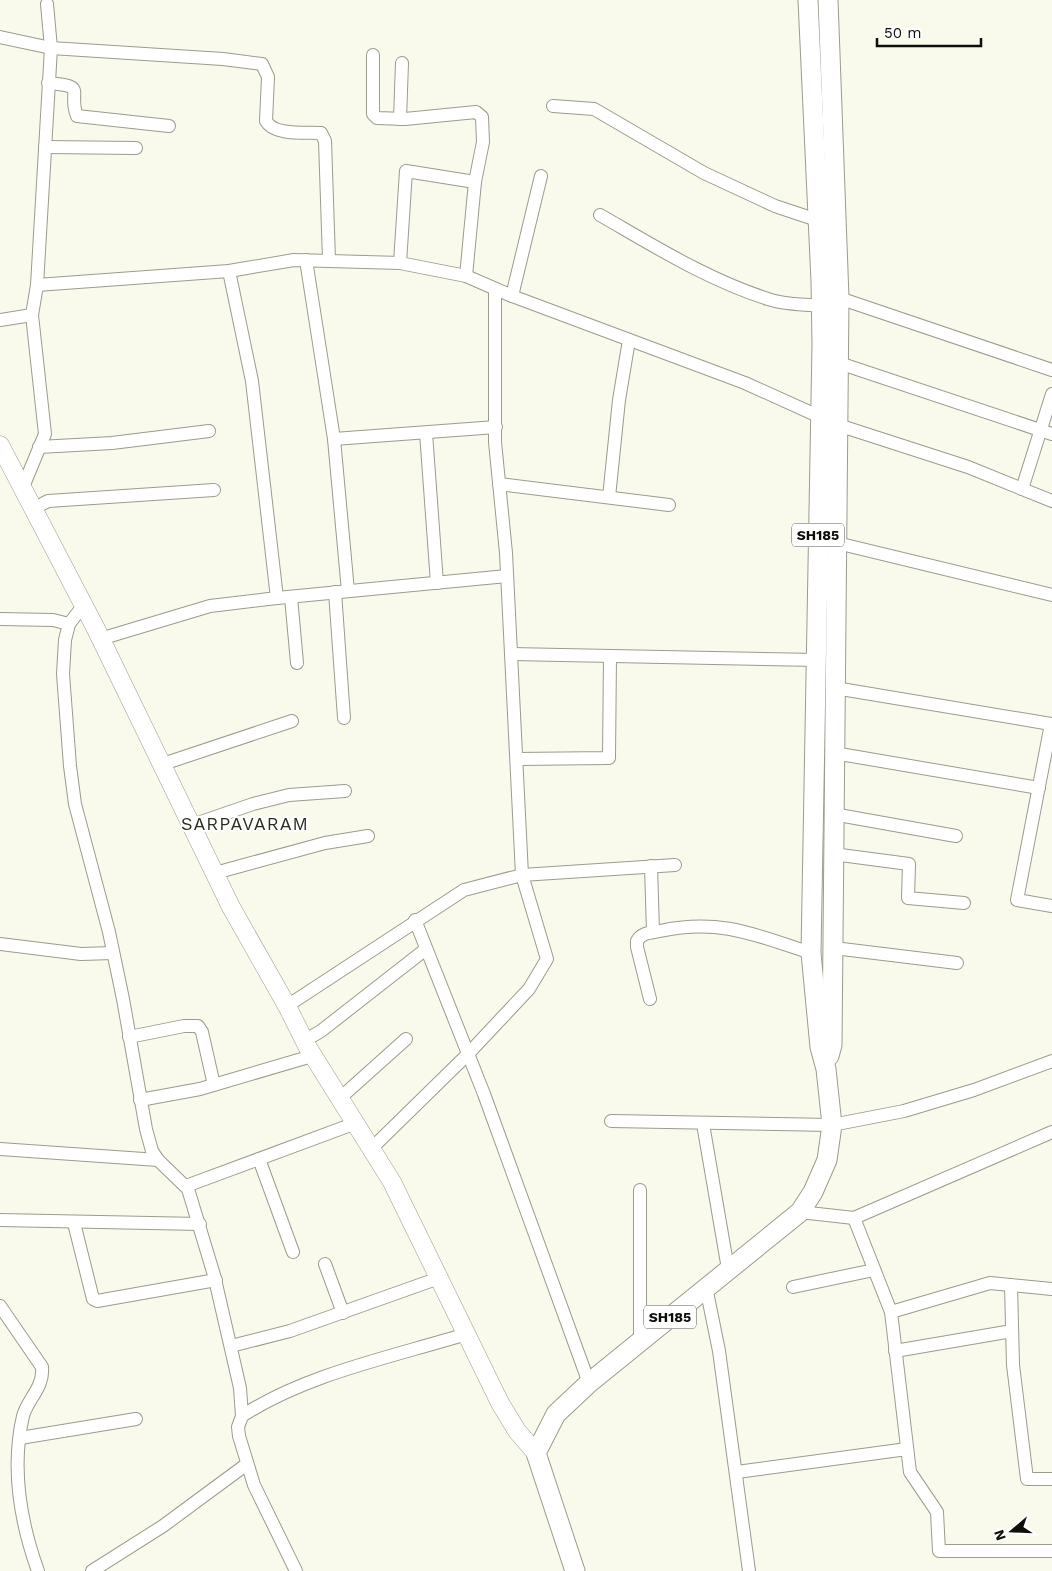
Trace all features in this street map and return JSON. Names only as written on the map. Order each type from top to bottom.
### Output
[{"type":"main road","name":"SH185","points":[[536,1453],[556,1414],[589,1383],[706,1286],[800,1212],[827,1160],[832,1125],[826,1069],[820,1047],[811,953],[821,306],[808,0]]},
{"type":"main road","name":"SH185","points":[[826,1069],[832,1045],[834,948],[833,814],[839,298],[828,0]]},
{"type":"main road","points":[[0,445],[163,764],[231,907],[287,1006],[308,1048],[372,1148],[411,1219],[500,1403],[536,1453],[575,1571]]},
{"type":"street","points":[[23,487],[45,434],[32,315],[36,285],[51,48],[47,4]]},
{"type":"street","points":[[0,37],[51,48],[222,59],[262,64],[268,77],[266,121],[268,125],[276,130],[321,133],[324,136],[329,260]]},
{"type":"street","points":[[373,55],[373,114],[383,119],[476,112],[482,116],[484,142],[475,182],[466,276]]},
{"type":"street","points":[[400,119],[402,63]]},
{"type":"street","points":[[48,83],[68,85],[76,92],[77,116],[169,126]]},
{"type":"street","points":[[553,106],[594,109],[704,173],[775,206],[817,220]]},
{"type":"street","points":[[44,147],[136,148]]},
{"type":"street","points":[[400,263],[406,171],[475,182]]},
{"type":"street","points":[[512,296],[541,176]]},
{"type":"street","points":[[600,215],[670,256],[729,284],[769,300],[821,306]]},
{"type":"street","points":[[36,285],[229,271],[294,260],[400,263],[466,276],[512,296],[745,383],[838,425],[968,467],[1052,501]]},
{"type":"street","points":[[306,260],[334,440],[341,592],[344,718]]},
{"type":"street","points":[[229,271],[252,381],[277,598]]},
{"type":"street","points":[[372,1148],[468,1054],[529,989],[547,959],[522,875],[507,576],[495,442],[495,289]]},
{"type":"street","points":[[839,298],[1052,370]]},
{"type":"street","points":[[0,320],[32,315]]},
{"type":"street","points":[[608,497],[619,400],[629,340]]},
{"type":"street","points":[[838,362],[1046,432]]},
{"type":"street","points":[[1022,488],[1046,432],[1052,394]]},
{"type":"street","points":[[334,440],[496,427]]},
{"type":"street","points":[[39,447],[112,443],[209,431]]},
{"type":"street","points":[[426,433],[437,583]]},
{"type":"street","points":[[499,484],[669,504]]},
{"type":"street","points":[[33,509],[48,501],[214,490]]},
{"type":"street","points":[[836,543],[1052,595]]},
{"type":"street","points":[[100,639],[210,606],[507,576]]},
{"type":"street","points":[[290,597],[297,663]]},
{"type":"street","points":[[83,606],[69,624],[65,640],[63,674],[70,766],[77,812],[94,869],[114,954],[140,1100],[152,1151],[158,1160],[186,1186],[200,1224],[216,1280],[240,1388],[242,1416],[238,1427],[239,1436],[254,1485],[296,1571]]},
{"type":"street","points":[[0,619],[53,620],[69,624]]},
{"type":"street","points":[[511,654],[817,660]]},
{"type":"street","points":[[516,759],[609,758],[610,656]]},
{"type":"street","points":[[835,688],[1051,724],[1017,900],[1052,906]]},
{"type":"street","points":[[163,764],[292,721]]},
{"type":"street","points":[[834,753],[1039,788]]},
{"type":"street","points":[[192,826],[253,804],[289,795],[345,790]]},
{"type":"street","points":[[833,814],[956,836]]},
{"type":"street","points":[[215,873],[325,843],[368,836]]},
{"type":"street","points":[[833,854],[909,864],[908,898],[964,903]]},
{"type":"street","points":[[287,1006],[415,920],[464,890],[522,875],[674,865]]},
{"type":"street","points":[[651,866],[653,932]]},
{"type":"street","points":[[415,920],[468,1054],[589,1383]]},
{"type":"street","points":[[650,999],[637,941],[643,934],[671,929],[712,926],[735,928],[811,953]]},
{"type":"street","points":[[0,944],[81,954],[114,954]]},
{"type":"street","points":[[834,948],[957,963]]},
{"type":"street","points":[[140,1100],[214,1085],[308,1048],[321,1031],[426,949]]},
{"type":"street","points":[[129,1037],[184,1026],[198,1026],[202,1032],[214,1085]]},
{"type":"street","points":[[339,1099],[406,1039]]},
{"type":"street","points":[[612,1122],[832,1125],[904,1112],[974,1090],[1052,1061]]},
{"type":"street","points":[[186,1186],[356,1122]]},
{"type":"street","points":[[703,1124],[728,1269]]},
{"type":"street","points":[[800,1212],[854,1218],[1052,1132]]},
{"type":"street","points":[[0,1149],[158,1160]]},
{"type":"street","points":[[260,1159],[293,1252]]},
{"type":"street","points":[[640,1190],[640,1341]]},
{"type":"street","points":[[854,1218],[891,1312],[910,1472],[937,1512],[939,1550],[1052,1551]]},
{"type":"street","points":[[0,1220],[74,1223],[200,1224]]},
{"type":"street","points":[[74,1223],[93,1300],[216,1280]]},
{"type":"street","points":[[325,1264],[343,1313]]},
{"type":"street","points":[[794,1287],[874,1270]]},
{"type":"street","points":[[231,1346],[290,1331],[439,1278]]},
{"type":"street","points":[[891,1312],[990,1283],[1052,1289]]},
{"type":"street","points":[[1011,1285],[1013,1365],[1027,1479],[1052,1479]]},
{"type":"street","points":[[706,1286],[720,1351],[731,1448],[737,1472],[749,1571]]},
{"type":"street","points":[[0,1306],[42,1367],[42,1381],[24,1414],[20,1438],[17,1485],[28,1543],[38,1571]]},
{"type":"street","points":[[895,1351],[1012,1331]]},
{"type":"street","points":[[242,1416],[270,1399],[321,1378],[466,1334]]},
{"type":"street","points":[[20,1438],[136,1420]]},
{"type":"street","points":[[737,1472],[907,1449]]},
{"type":"street","points":[[92,1571],[163,1526],[247,1464]]},
{"type":"district","name":"SARPAVARAM","points":[[245,823]]}]
